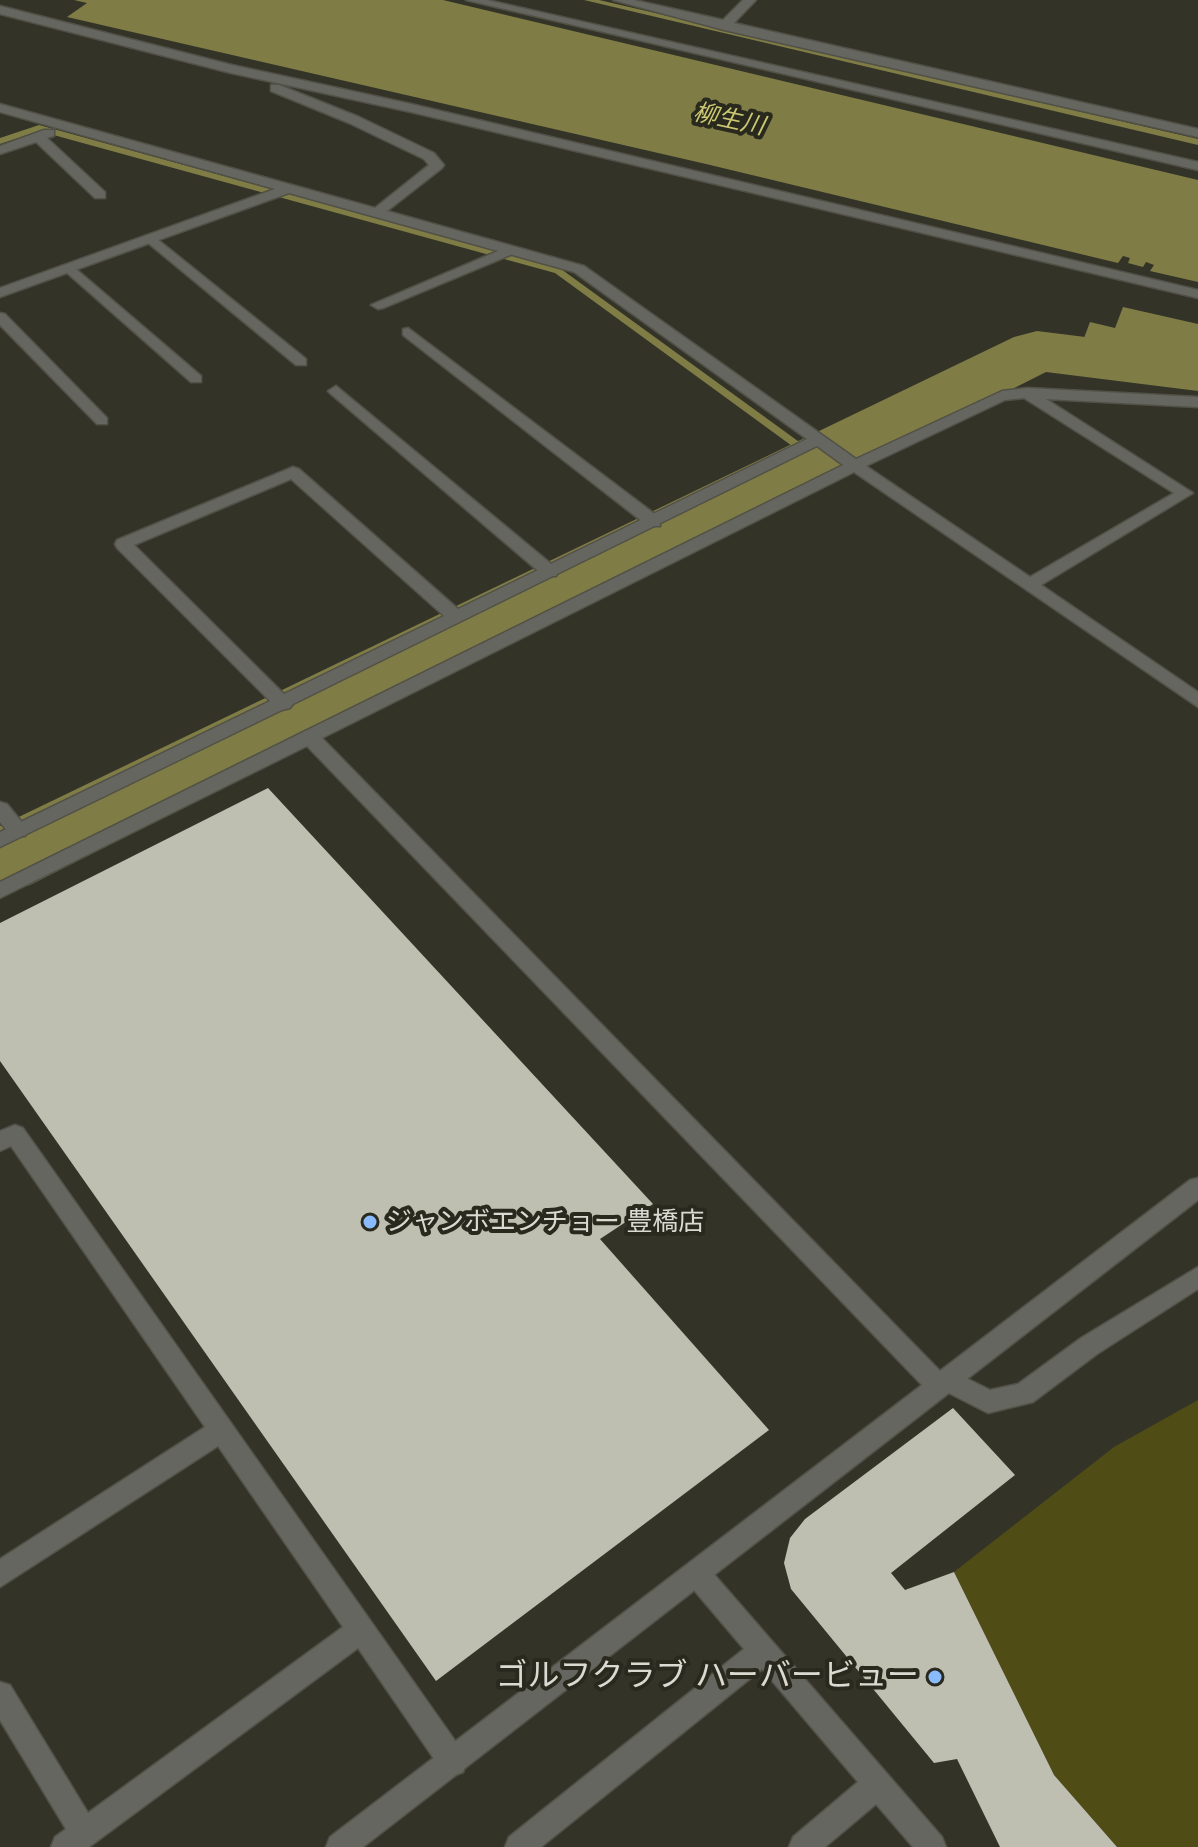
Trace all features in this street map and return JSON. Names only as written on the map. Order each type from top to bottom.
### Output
[{"type":"street","points":[[472,0],[1198,166]]},
{"type":"street","points":[[619,0],[1198,133]]},
{"type":"street","points":[[724,26],[750,0]]},
{"type":"street","points":[[0,10],[231,69],[426,111],[1198,294]]},
{"type":"street","points":[[231,69],[354,120],[429,156],[437,165],[377,213]]},
{"type":"street","points":[[0,108],[579,269],[820,442],[1198,701]]},
{"type":"street","points":[[0,150],[67,128]]},
{"type":"street","points":[[39,137],[100,195]]},
{"type":"street","points":[[0,293],[288,188]]},
{"type":"street","points":[[152,239],[301,362]]},
{"type":"street","points":[[378,305],[509,250]]},
{"type":"street","points":[[70,268],[196,379]]},
{"type":"street","points":[[0,317],[102,421]]},
{"type":"street","points":[[408,332],[654,522]]},
{"type":"street","points":[[336,391],[550,572]]},
{"type":"street","points":[[1027,393],[1185,493],[1029,585]]},
{"type":"street","points":[[0,891],[850,462],[1002,396],[1027,393],[1198,402]]},
{"type":"street","points":[[0,840],[820,442]]},
{"type":"street","points":[[284,704],[123,544],[293,472],[457,618]]},
{"type":"street","points":[[310,737],[944,1383],[988,1402],[1024,1394],[1089,1346],[1198,1277]]},
{"type":"street","points":[[0,809],[18,831]]},
{"type":"street","points":[[0,1142],[15,1134],[453,1762]]},
{"type":"street","points":[[340,1847],[1198,1187]]},
{"type":"street","points":[[0,1574],[221,1430]]},
{"type":"street","points":[[697,1574],[932,1847]]},
{"type":"street","points":[[0,1695],[74,1840],[361,1630]]},
{"type":"street","points":[[519,1847],[762,1652]]},
{"type":"street","points":[[803,1847],[878,1784]]},
{"type":"shaded area","points":[[1198,1400],[1198,1847],[1117,1847],[1054,1775],[954,1572],[1114,1447]]},
{"type":"water","name":"柳生川","points":[[74,0],[443,0],[1198,180],[1198,282],[1150,271],[1154,265],[1146,262],[1143,267],[1128,263],[1130,258],[1123,256],[1118,263],[706,164],[67,17],[87,3]]},
{"type":"water","points":[[1123,307],[1198,324],[1198,384],[1031,368],[1014,355],[1039,340],[1081,346],[1090,322],[1115,328]]},
{"type":"building","name":"ジャンボエンチョー 豊橋店","points":[[268,788],[653,1204],[600,1239],[769,1430],[436,1681],[0,1061],[0,923]]},
{"type":"building","name":"ゴルフクラブ ハーバービュー","points":[[953,1408],[1015,1475],[891,1573],[905,1590],[954,1572],[1054,1775],[1117,1847],[1000,1847],[957,1759],[934,1763],[791,1589],[784,1563],[790,1538],[805,1519]]},
{"type":"waterway","points":[[588,0],[1198,142]]},
{"type":"waterway","points":[[0,141],[39,128],[558,271],[818,460]]},
{"type":"waterway","points":[[0,863],[1037,351],[1198,371]]},
{"type":"place","name":"ジャンボエンチョー 豊橋店","points":[[370,1222]]},
{"type":"place","name":"ゴルフクラブ ハーバービュー","points":[[935,1677]]}]
